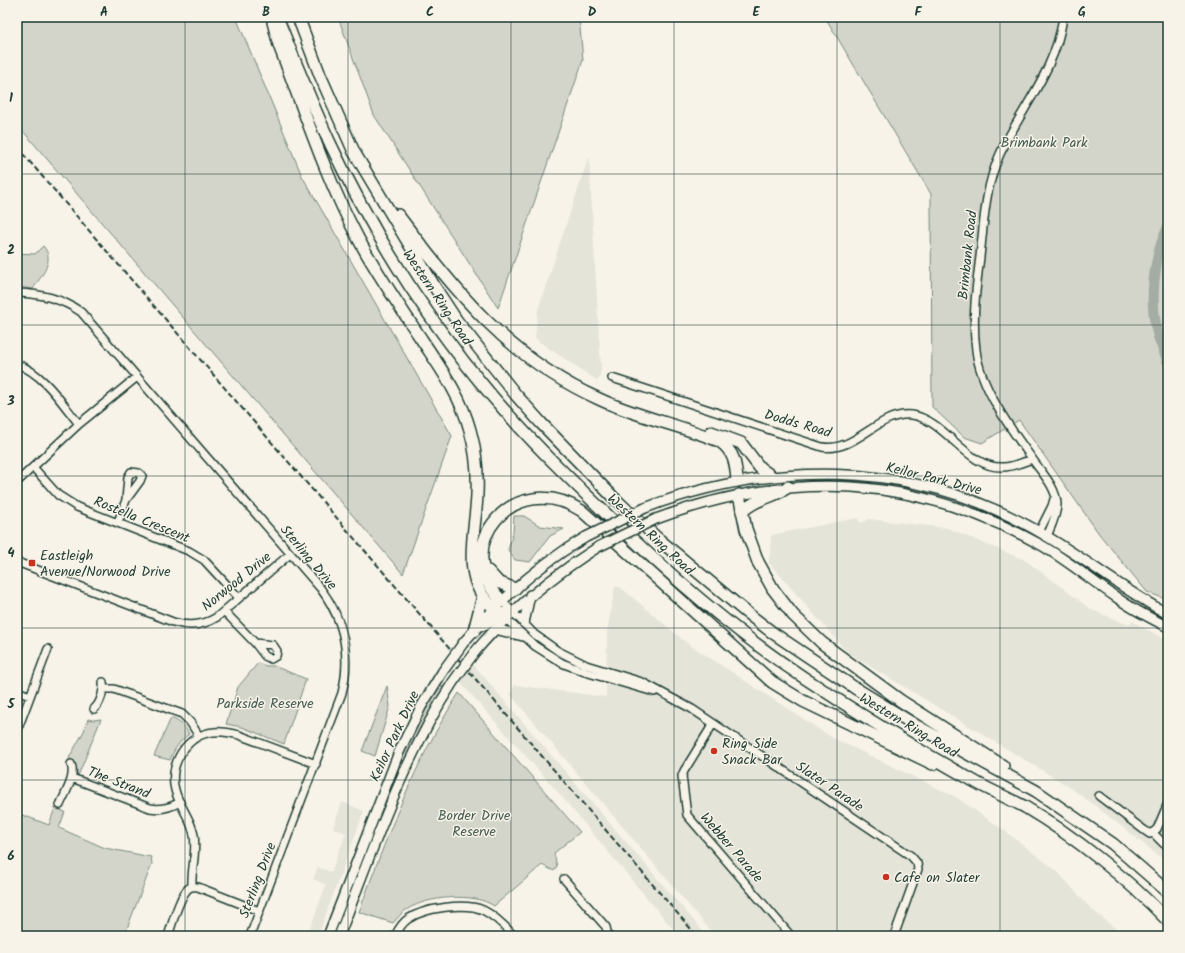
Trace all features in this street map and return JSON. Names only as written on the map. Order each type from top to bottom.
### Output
[{"type":"highway","points":[[272,17],[279,45],[346,215],[387,288],[451,383],[465,414],[474,444],[477,478],[472,560],[475,582],[483,596],[500,610]]},
{"type":"highway","name":"Western Ring Road","points":[[277,17],[330,143],[380,236],[439,326],[474,374],[514,421],[554,464],[638,544],[707,605],[768,652],[876,724],[980,784],[1025,807],[1055,827],[1126,881],[1168,920]]},
{"type":"highway","name":"Western Ring Road","points":[[298,17],[320,74],[354,152],[436,289],[457,320],[492,366],[541,423],[612,496],[657,538],[747,613],[826,670],[915,725],[1036,791],[1113,844],[1168,892]]},
{"type":"highway","points":[[370,178],[479,315],[509,343],[538,365],[576,388],[613,405],[648,418],[712,438],[725,445],[735,460],[737,481]]},
{"type":"highway","points":[[648,418],[702,429],[736,440],[746,448],[760,468],[770,476]]},
{"type":"highway","points":[[742,512],[751,504],[779,494],[788,487]]},
{"type":"highway","points":[[739,495],[749,539],[764,573],[786,607],[807,630],[830,650],[901,701],[991,758],[1036,791]]},
{"type":"highway","points":[[500,610],[488,582],[483,564],[483,549],[486,535],[496,518],[508,508],[525,500],[552,498],[571,504],[582,511],[772,682],[803,701],[899,749],[980,784]]},
{"type":"highway","points":[[483,564],[498,582],[515,590]]},
{"type":"highway","points":[[476,629],[483,596]]},
{"type":"main road","name":"Keilor Park Drive","points":[[328,936],[399,752],[421,707],[443,670],[476,629],[500,610],[515,590],[550,561],[586,537],[645,508],[683,494],[737,481],[770,476],[842,474],[903,482],[950,493],[988,506],[1043,534],[1118,585],[1168,614]]},
{"type":"main road","points":[[737,481],[739,495]]},
{"type":"main road","name":"Keilor Park Drive","points":[[500,610],[513,611],[530,595],[556,575],[598,547],[656,519],[697,505],[739,495],[788,487],[834,485],[859,487],[923,498],[986,518],[1042,546],[1117,598],[1168,627]]},
{"type":"main road","points":[[1042,546],[1043,534]]},
{"type":"main road","points":[[524,623],[530,595]]},
{"type":"main road","name":"Keilor Park Drive","points":[[339,936],[402,774],[424,731],[453,682],[474,653],[495,629],[500,610]]},
{"type":"main road","points":[[495,629],[523,636]]},
{"type":"street","name":"Brimbank Road","points":[[1043,534],[1057,508],[1054,492],[991,394],[981,373],[976,352],[974,312],[983,216],[988,185],[1001,152],[1048,68],[1057,43],[1063,17]]},
{"type":"street","name":"Sterling Drive","points":[[17,293],[53,297],[76,308],[94,325],[137,377],[321,589],[331,605],[342,628],[346,668],[342,693],[250,936]]},
{"type":"street","points":[[17,364],[28,368],[39,377],[79,424]]},
{"type":"street","points":[[17,482],[79,424],[137,377]]},
{"type":"street","name":"Dodds Road","points":[[612,378],[822,447],[835,447],[848,443],[887,420],[900,415],[906,415],[930,421],[976,458],[986,464],[1006,467],[1032,459]]},
{"type":"street","name":"Rostella Crescent","points":[[33,467],[58,495],[68,502],[189,551],[204,560],[239,598]]},
{"type":"street","points":[[118,522],[126,500]]},
{"type":"street","name":"Norwood Drive","points":[[17,562],[179,624],[199,625],[212,620],[224,611],[290,554]]},
{"type":"street","name":"Slater Parade","points":[[500,610],[513,611],[539,638],[564,655],[592,667],[642,682],[692,709],[915,859],[918,869],[894,936]]},
{"type":"street","name":"Slater Parade","points":[[500,610],[523,636],[542,651],[570,667],[660,693]]},
{"type":"street","points":[[224,611],[255,643]]},
{"type":"street","points":[[17,731],[48,649]]},
{"type":"street","points":[[94,709],[97,706],[103,685],[182,714],[190,722],[199,736]]},
{"type":"street","points":[[17,691],[30,696]]},
{"type":"street","name":"Webber Parade","points":[[713,724],[682,776],[687,814],[790,936]]},
{"type":"street","points":[[192,886],[195,846],[191,824],[175,790],[175,770],[183,750],[199,736],[214,732],[239,735],[316,764]]},
{"type":"street","name":"The Strand","points":[[60,805],[72,778],[73,769],[71,764]]},
{"type":"street","name":"The Strand","points":[[72,778],[158,810],[168,808],[180,802]]},
{"type":"street","points":[[1099,796],[1144,830],[1152,833],[1164,844]]},
{"type":"street","points":[[1152,833],[1160,825],[1168,803]]},
{"type":"street","points":[[564,879],[606,926],[608,936]]},
{"type":"street","points":[[168,936],[182,897],[188,888],[192,886],[260,911]]},
{"type":"street","points":[[395,936],[406,920],[414,915],[423,911],[456,906],[482,910],[504,925],[514,936]]},
{"type":"shaded area","points":[[589,156],[601,371],[598,381],[538,341],[535,337],[538,309]]},
{"type":"shaded area","points":[[857,518],[861,523],[869,519],[947,528],[1025,560],[1092,610],[1129,625],[1132,621],[1168,641],[1168,863],[1068,786],[848,653],[769,563],[771,535]]},
{"type":"shaded area","points":[[615,587],[620,587],[687,643],[831,737],[956,797],[1006,832],[1057,871],[1091,909],[1125,936],[715,936],[510,694],[515,685],[606,697],[607,632]]},
{"type":"shaded area","points":[[472,663],[707,936],[679,936],[556,790],[458,680]]},
{"type":"shaded area","points":[[342,802],[364,811],[318,936],[307,936],[326,885],[313,879],[318,867],[331,872],[346,833],[333,828]]},
{"type":"green space","points":[[17,17],[236,17],[302,176],[452,436],[403,574],[17,124]]},
{"type":"green space","points":[[338,17],[579,17],[583,60],[498,308],[374,115]]},
{"type":"green space","name":"Brimbank Park","points":[[825,17],[1168,17],[1168,600],[1147,592],[1100,535],[1019,420],[982,443],[964,437],[932,407],[931,194]]},
{"type":"green space","points":[[43,246],[47,251],[48,262],[40,279],[33,289],[17,287],[17,253],[35,254]]},
{"type":"green space","points":[[514,516],[524,516],[540,526],[564,529],[550,536],[530,562],[515,560],[508,550],[513,533]]},
{"type":"green space","name":"Parkside Reserve","points":[[258,663],[266,666],[274,666],[306,679],[284,744],[242,727],[226,724],[238,687]]},
{"type":"green space","points":[[387,686],[390,706],[375,756],[362,751]]},
{"type":"green space","points":[[441,686],[445,688],[422,728],[398,777],[336,936],[332,936],[395,770],[425,707]]},
{"type":"green space","name":"Border Drive Reserve","points":[[459,693],[580,832],[554,853],[557,867],[554,871],[542,865],[494,906],[475,899],[463,897],[438,899],[415,905],[401,914],[393,923],[359,912],[391,827],[415,772],[443,719]]},
{"type":"green space","points":[[171,718],[182,724],[189,734],[173,752],[170,760],[154,756]]},
{"type":"green space","points":[[88,719],[101,719],[78,776],[74,764],[69,758],[84,731]]},
{"type":"green space","points":[[55,808],[65,812],[59,828],[105,848],[151,857],[152,864],[124,936],[17,936],[17,813],[49,825]]},
{"type":"waterway","points":[[1168,228],[1159,253],[1153,295],[1155,322],[1168,362]]},
{"type":"railway","points":[[17,147],[697,936]]},
{"type":"place","name":"Eastleigh Avenue/Norwood Drive","points":[[32,563]]},
{"type":"place","name":"Ring Side Snack Bar","points":[[714,751]]},
{"type":"place","name":"Cafe on Slater","points":[[886,877]]}]
